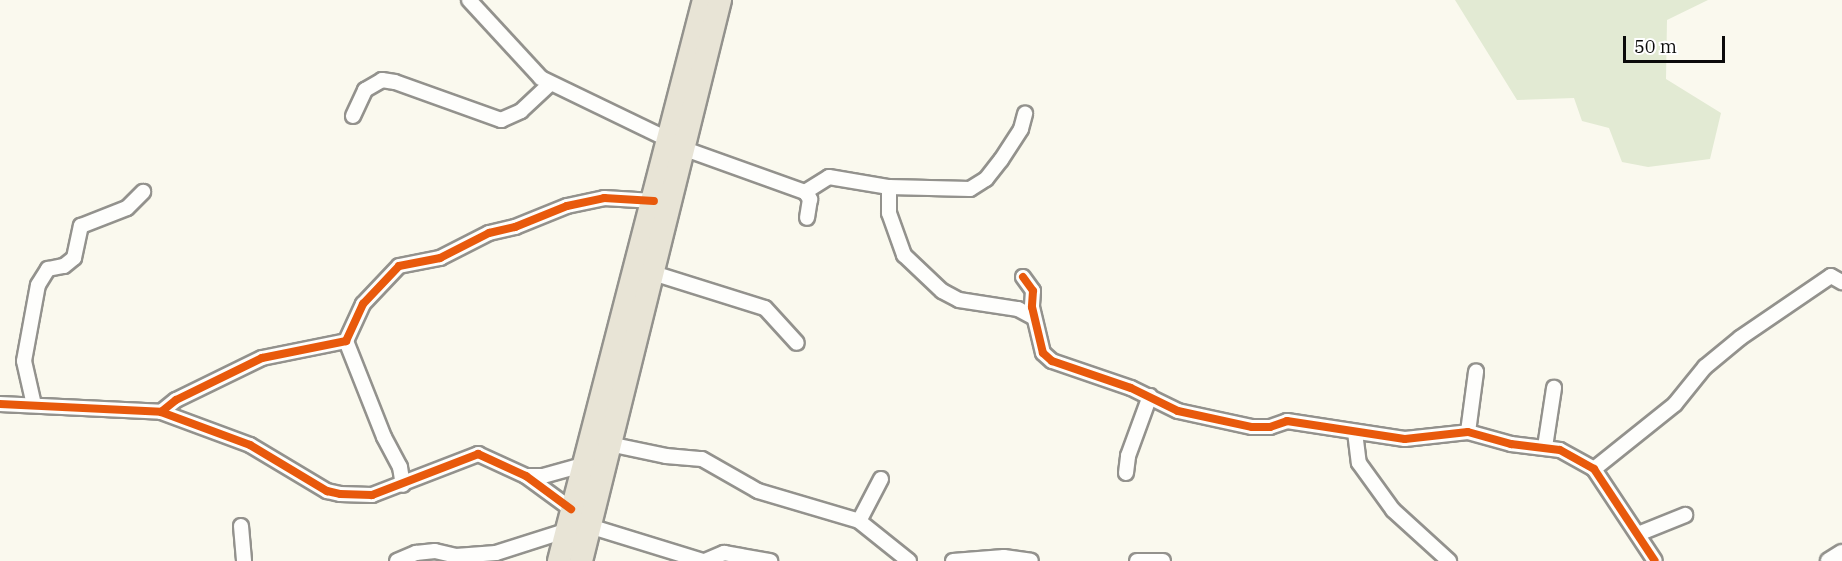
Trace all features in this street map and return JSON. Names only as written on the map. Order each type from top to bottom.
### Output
[{"type":"highway","points":[[581,561],[653,273],[704,0]]},
{"type":"highway","points":[[559,561],[565,531],[654,201],[677,145],[720,0]]},
{"type":"street","points":[[469,0],[523,63],[550,84],[677,145],[805,192],[810,199],[807,218]]},
{"type":"street","points":[[353,116],[365,90],[382,80],[396,82],[501,120],[521,111],[550,84]]},
{"type":"street","points":[[805,192],[829,177],[890,187],[937,190],[977,185],[1001,160],[1021,129],[1025,114]]},
{"type":"street","points":[[890,187],[889,213],[904,255],[942,291],[959,300],[1018,309],[1033,317]]},
{"type":"street","points":[[34,405],[24,361],[38,285],[48,269],[64,266],[74,258],[81,226],[120,212],[143,192]]},
{"type":"street","points":[[403,485],[400,467],[384,437],[346,341],[363,304],[399,266],[440,258],[489,232],[515,227],[567,206],[604,198],[654,201]]},
{"type":"street","points":[[653,273],[765,308],[797,343]]},
{"type":"street","points":[[1594,469],[1680,399],[1705,367],[1740,338],[1831,276],[1842,282]]},
{"type":"street","points":[[1023,277],[1033,291],[1033,317],[1042,353],[1052,361],[1150,396],[1178,411],[1252,427],[1270,428],[1287,422],[1405,439],[1468,432],[1511,444],[1560,450],[1594,469],[1655,561]]},
{"type":"street","points":[[161,412],[176,400],[262,358],[346,341]]},
{"type":"street","points":[[1468,432],[1476,372]]},
{"type":"street","points":[[1545,447],[1554,387]]},
{"type":"street","points":[[1126,473],[1128,456],[1150,396]]},
{"type":"street","points":[[0,404],[161,412],[250,445],[327,491],[372,495],[403,485],[478,454],[526,476],[571,509]]},
{"type":"street","points":[[1355,432],[1359,463],[1393,510],[1449,561]]},
{"type":"street","points":[[609,444],[666,456],[702,459],[758,491],[859,522],[909,561]]},
{"type":"street","points":[[526,476],[543,476],[583,465]]},
{"type":"street","points":[[859,522],[881,479]]},
{"type":"street","points":[[1638,534],[1685,515]]},
{"type":"street","points":[[242,526],[244,561]]},
{"type":"street","points":[[590,526],[655,549],[704,561],[724,554],[770,561]]},
{"type":"street","points":[[397,561],[426,552],[456,556],[496,553],[565,531]]},
{"type":"street","points":[[1829,561],[1842,553]]},
{"type":"street","points":[[953,561],[1004,557],[1031,561]]},
{"type":"street","points":[[1137,561],[1162,561]]},
{"type":"green space","points":[[1455,0],[1708,0],[1667,20],[1666,79],[1721,113],[1710,159],[1648,167],[1622,162],[1609,128],[1582,121],[1574,98],[1517,100]]},
{"type":"cycle path","points":[[161,412],[176,400],[262,358],[346,341],[363,304],[399,266],[440,258],[489,233],[515,227],[567,206],[604,198],[654,201]]},
{"type":"cycle path","points":[[1023,277],[1033,291],[1032,307],[1043,353],[1052,361],[1131,388],[1178,411],[1252,427],[1270,427],[1287,421],[1405,439],[1468,432],[1511,444],[1560,450],[1594,469],[1655,561]]},
{"type":"cycle path","points":[[0,404],[161,412],[250,445],[327,491],[340,494],[372,495],[478,454],[526,476],[571,509]]}]
